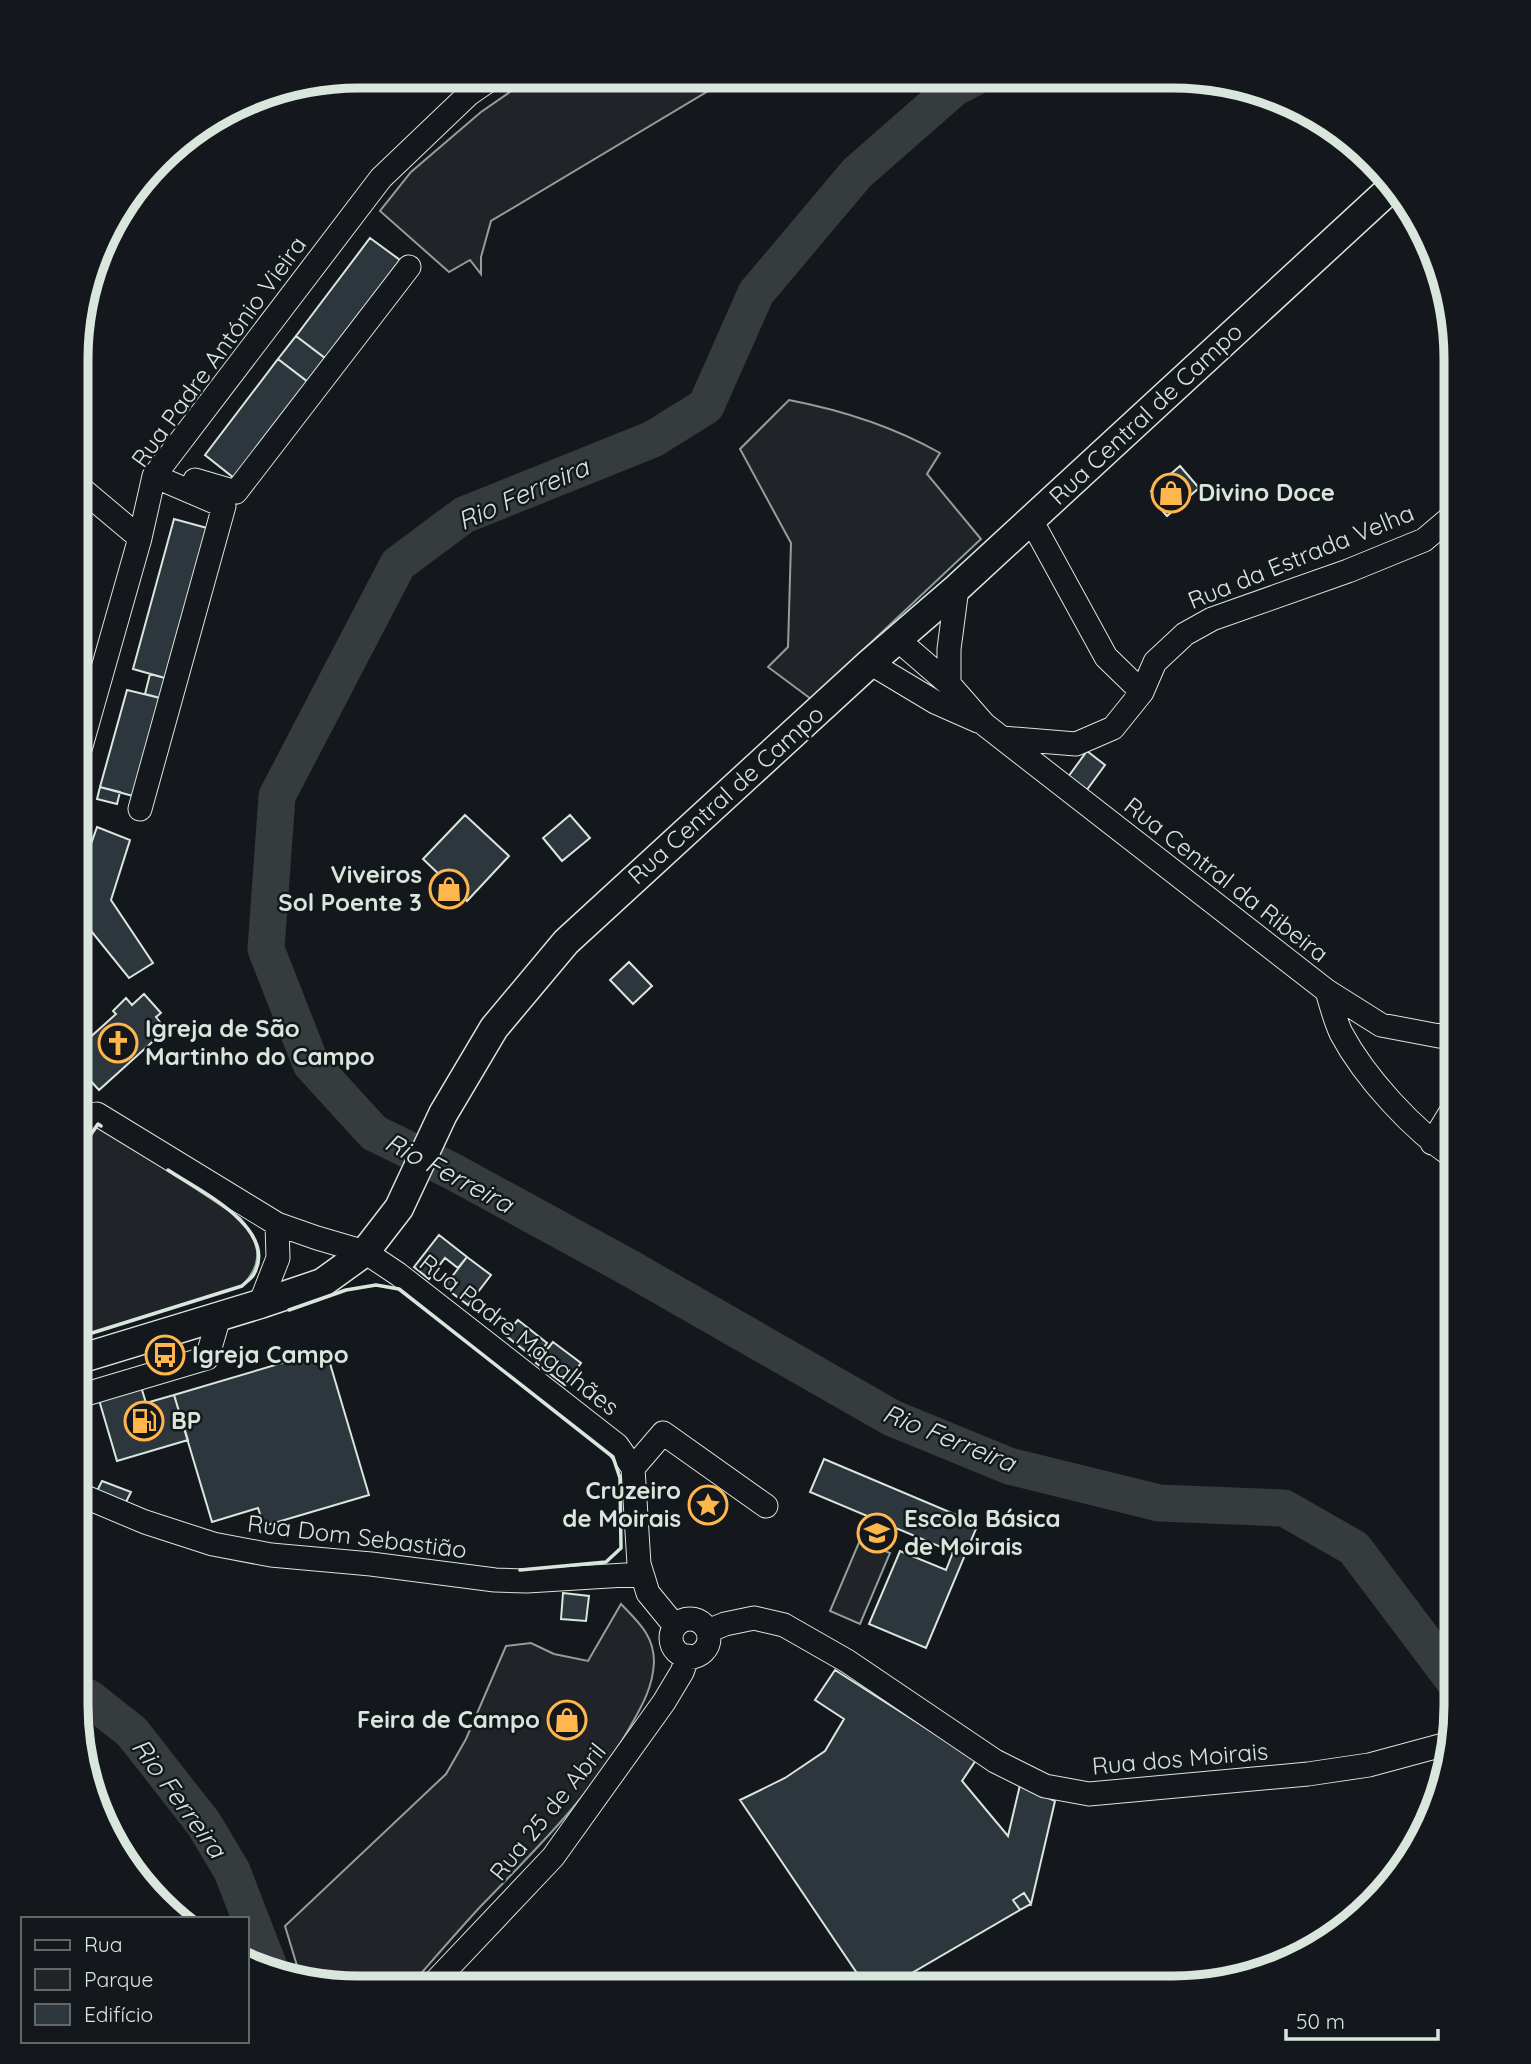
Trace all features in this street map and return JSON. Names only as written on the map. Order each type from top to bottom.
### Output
[{"type":"main road","name":"Rua Central de Campo","points":[[88,1356],[321,1283],[365,1251],[399,1208],[443,1114],[494,1028],[566,942],[870,663],[957,588],[1386,193]]},
{"type":"street","name":"Rua Padre António Vieira","points":[[88,721],[161,468],[381,178],[477,88]]},
{"type":"street","points":[[161,468],[236,492],[409,267]]},
{"type":"street","points":[[140,810],[224,506],[161,468]]},
{"type":"street","points":[[88,494],[140,538]]},
{"type":"street","points":[[1031,520],[1106,657],[1142,692]]},
{"type":"street","name":"Rua da Estrada Velha","points":[[993,731],[1076,744],[1113,728],[1142,692],[1155,663],[1185,634],[1212,619],[1424,540],[1444,523]]},
{"type":"street","points":[[949,684],[949,649],[957,588]]},
{"type":"street","name":"Rua Central da Ribeira","points":[[897,639],[949,684],[993,731],[1327,991],[1381,1026],[1444,1035]]},
{"type":"street","name":"Rua Central da Ribeira","points":[[870,663],[934,702],[993,731]]},
{"type":"street","points":[[1327,991],[1340,1031],[1364,1071],[1432,1143],[1444,1151]]},
{"type":"street","name":"Rua Padre Magalhães","points":[[88,1115],[97,1114],[277,1224],[365,1251],[617,1445],[633,1468]]},
{"type":"street","points":[[1432,1143],[1444,1123]]},
{"type":"street","points":[[260,1304],[278,1258],[277,1224]]},
{"type":"street","points":[[88,1393],[206,1358],[219,1317]]},
{"type":"street","points":[[676,1626],[648,1593],[639,1564],[633,1468],[663,1433],[766,1506]]},
{"type":"street","name":"Rua Dom Sebastião","points":[[88,1498],[145,1522],[213,1544],[271,1555],[371,1564],[495,1580],[527,1581],[642,1574]]},
{"type":"street","name":"Rua dos Moirais","points":[[708,1631],[725,1623],[754,1618],[784,1625],[847,1661],[995,1761],[1045,1786],[1090,1794],[1308,1774],[1369,1765],[1440,1747]]},
{"type":"street","points":[[690,1619],[701,1622],[708,1631],[708,1644],[695,1656],[682,1655],[674,1648],[671,1637],[679,1622],[690,1619]]},
{"type":"street","name":"Rua 25 de Abril","points":[[440,1976],[553,1857],[625,1760],[664,1702],[688,1657]]},
{"type":"green space","points":[[516,88],[721,88],[710,90],[491,221],[481,257],[481,274],[470,260],[449,272],[380,211],[411,172],[481,112]]},
{"type":"green space","points":[[789,400],[867,421],[940,453],[927,474],[981,539],[811,699],[768,667],[788,647],[791,543],[740,449]]},
{"type":"green space","points":[[98,1124],[240,1218],[252,1235],[257,1252],[254,1269],[242,1286],[88,1334],[88,1139]]},
{"type":"green space","points":[[860,1540],[890,1553],[860,1624],[830,1611]]},
{"type":"green space","points":[[621,1604],[644,1630],[653,1652],[652,1680],[643,1704],[615,1752],[580,1799],[419,1976],[341,1976],[298,1969],[285,1926],[446,1774],[466,1739],[506,1646],[531,1643],[554,1654],[588,1661]]},
{"type":"building","points":[[370,238],[400,260],[325,358],[296,336]]},
{"type":"building","points":[[296,336],[325,358],[308,382],[278,359]]},
{"type":"building","points":[[278,359],[308,382],[234,478],[205,455]]},
{"type":"building","points":[[1180,466],[1199,488],[1167,516],[1158,506],[1161,503],[1151,491]]},
{"type":"building","points":[[174,519],[207,528],[165,678],[133,669]]},
{"type":"building","points":[[150,674],[165,678],[160,698],[145,694]]},
{"type":"building","points":[[127,690],[160,698],[133,796],[100,787]]},
{"type":"building","points":[[1087,751],[1105,765],[1086,791],[1068,777]]},
{"type":"building","points":[[100,787],[120,792],[117,804],[97,799]]},
{"type":"building","points":[[465,815],[509,856],[467,901],[423,859]]},
{"type":"building","points":[[570,815],[590,838],[562,861],[543,838]]},
{"type":"building","points":[[97,827],[130,840],[111,900],[153,963],[129,978],[88,927],[88,853]]},
{"type":"building","points":[[629,962],[652,986],[633,1004],[610,980]]},
{"type":"building","name":"Igreja de São Martinho do Campo","points":[[144,994],[161,1013],[156,1017],[160,1022],[153,1028],[160,1035],[99,1090],[88,1078],[88,1039],[116,1014],[113,1011],[126,998],[132,1005]]},
{"type":"building","points":[[439,1235],[467,1257],[458,1268],[445,1258],[429,1279],[414,1267]]},
{"type":"building","points":[[467,1257],[491,1275],[468,1305],[444,1287]]},
{"type":"building","points":[[518,1320],[547,1343],[535,1359],[505,1335]]},
{"type":"building","points":[[553,1342],[581,1363],[565,1385],[536,1363]]},
{"type":"building","points":[[326,1350],[369,1495],[264,1526],[258,1508],[212,1522],[174,1395]]},
{"type":"building","name":"BP","points":[[136,1370],[146,1403],[174,1395],[188,1440],[117,1461],[94,1383]]},
{"type":"building","points":[[824,1459],[978,1524],[926,1648],[869,1624],[900,1551],[946,1570],[953,1552],[810,1492]]},
{"type":"building","points":[[102,1481],[131,1492],[124,1506],[95,1495]]},
{"type":"building","points":[[563,1593],[589,1596],[586,1621],[561,1619]]},
{"type":"building","points":[[835,1670],[976,1760],[962,1781],[1008,1836],[1020,1785],[1055,1801],[1031,1904],[1024,1893],[1013,1900],[1020,1910],[907,1976],[859,1976],[740,1800],[785,1778],[825,1751],[844,1719],[815,1700]]},
{"type":"building","points":[[1024,1893],[1031,1904],[1020,1910],[1013,1900]]},
{"type":"waterway","name":"Rio Ferreira","points":[[954,88],[857,173],[756,293],[706,406],[653,439],[464,515],[398,564],[277,796],[266,949],[311,1064],[374,1133],[450,1170],[626,1266],[892,1418],[1009,1466],[1159,1503],[1284,1508],[1354,1548],[1444,1667]]},
{"type":"waterway","name":"Rio Ferreira","points":[[88,1698],[132,1732],[204,1824],[232,1871],[266,1960]]},
{"type":"wall","points":[[88,1139],[98,1124],[101,1126]]},
{"type":"wall","points":[[88,1334],[242,1286],[254,1274],[259,1257],[255,1241],[246,1226],[232,1212],[168,1170]]},
{"type":"wall","points":[[289,1310],[346,1290],[376,1285],[399,1289],[613,1457],[620,1478],[621,1548],[606,1562],[520,1570]]},
{"type":"place","name":"Divino Doce","points":[[1171,493]]},
{"type":"place","name":"Viveiros Sol Poente 3","points":[[449,889]]},
{"type":"place","name":"Igreja de São Martinho do Campo","points":[[118,1043]]},
{"type":"place","name":"Igreja Campo","points":[[165,1355]]},
{"type":"place","name":"BP","points":[[144,1421]]},
{"type":"place","name":"Cruzeiro de Moirais","points":[[708,1505]]},
{"type":"place","name":"Escola Básica de Moirais","points":[[877,1533]]},
{"type":"place","name":"Feira de Campo","points":[[567,1720]]}]
